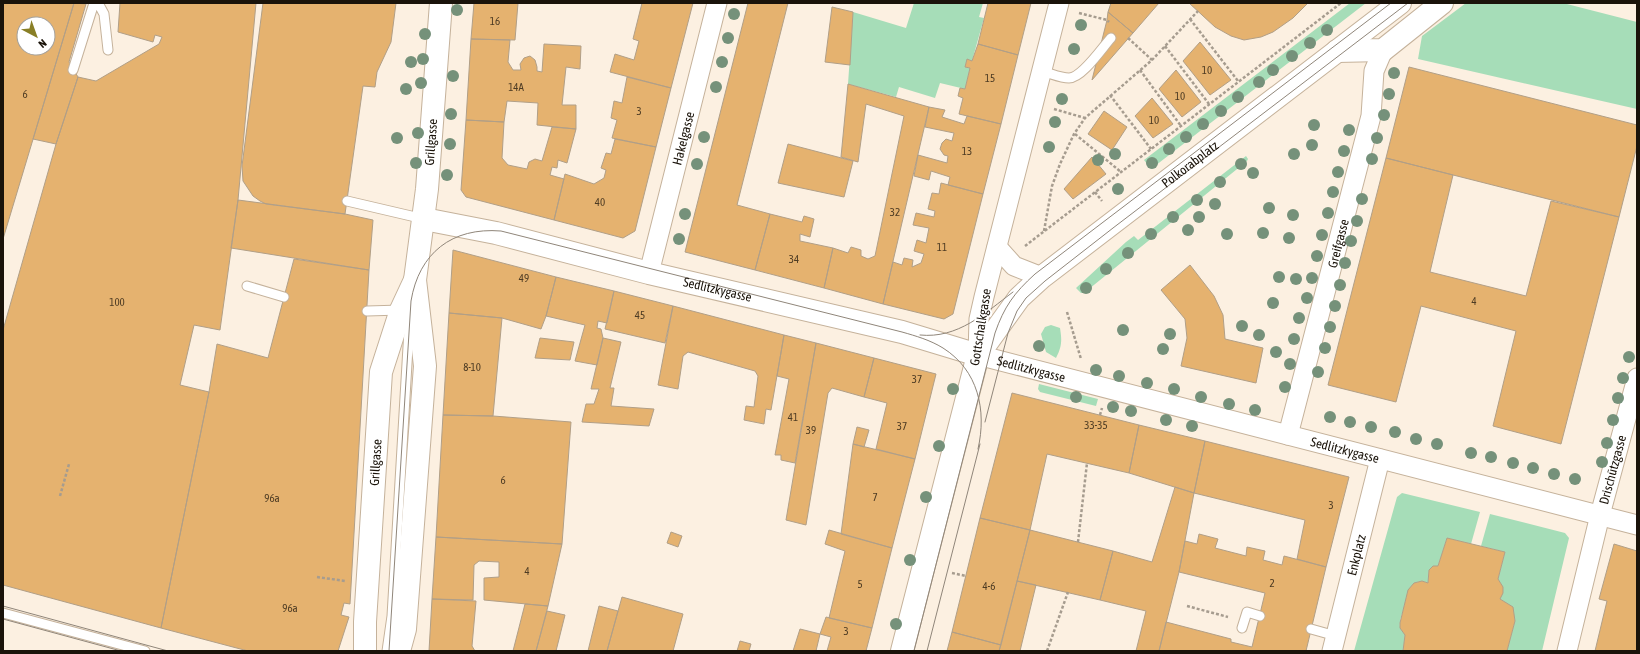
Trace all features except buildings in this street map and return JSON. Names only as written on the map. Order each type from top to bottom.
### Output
[{"type":"main road","name":"Grillgasse","points":[[365,651],[365,614],[381,372],[410,310],[415,280],[424,219],[441,3]]},
{"type":"main road","name":"Polkorabplatz","points":[[978,355],[1012,307],[1028,288],[1400,3]]},
{"type":"main road","points":[[1337,51],[1382,50],[1442,3]]},
{"type":"main road","name":"Sedlitzkygasse","points":[[424,219],[496,233],[649,273],[902,332],[978,355]]},
{"type":"main road","points":[[399,651],[405,628],[425,366],[410,310]]},
{"type":"main road","name":"Gottschalkgasse","points":[[902,651],[978,355]]},
{"type":"street","name":"Hakelgasse","points":[[649,273],[717,3]]},
{"type":"street","name":"Gottschalkgasse","points":[[978,355],[979,319],[996,246],[1058,5]]},
{"type":"street","name":"Greifgasse","points":[[1288,435],[1371,116],[1374,71],[1382,50]]},
{"type":"street","points":[[996,246],[1006,259],[1014,266],[1042,277]]},
{"type":"street","name":"Sedlitzkygasse","points":[[978,355],[1637,525]]},
{"type":"street","name":"Drischützgasse","points":[[1600,515],[1637,378]]},
{"type":"street","name":"Enkplatz","points":[[1334,644],[1380,459]]},
{"type":"street","points":[[1567,651],[1600,515]]},
{"type":"lane","points":[[73,70],[94,3]]},
{"type":"lane","points":[[98,3],[104,14],[108,50]]},
{"type":"lane","points":[[1041,71],[1068,78],[1074,77],[1081,73],[1111,38]]},
{"type":"lane","points":[[347,200],[424,219]]},
{"type":"lane","points":[[247,286],[284,297]]},
{"type":"lane","points":[[367,310],[410,310]]},
{"type":"lane","name":"Grillgasse","points":[[387,651],[393,599],[410,310]]},
{"type":"lane","points":[[1243,624],[1247,612],[1260,616]]},
{"type":"lane","points":[[3,613],[145,651]]},
{"type":"lane","points":[[1311,629],[1334,644]]},
{"type":"path","points":[[1020,250],[1340,3]]},
{"type":"path","points":[[1058,5],[1107,20],[1112,24]]},
{"type":"path","points":[[1044,231],[1052,186],[1060,164],[1074,134],[1085,118],[1152,60],[1198,11]]},
{"type":"path","points":[[1190,19],[1238,81]]},
{"type":"path","points":[[1123,34],[1152,60]]},
{"type":"path","points":[[1165,46],[1209,104]]},
{"type":"path","points":[[1140,70],[1181,126]]},
{"type":"path","points":[[1110,95],[1151,149]]},
{"type":"path","points":[[1033,103],[1085,118]]},
{"type":"path","points":[[1074,134],[1121,172]]},
{"type":"path","points":[[1095,192],[1103,202]]},
{"type":"path","points":[[1066,312],[1082,361]]},
{"type":"path","points":[[60,496],[69,464]]},
{"type":"path","points":[[1078,542],[1087,464]]},
{"type":"path","points":[[952,573],[966,576]]},
{"type":"path","points":[[317,577],[351,582]]},
{"type":"path","points":[[1047,651],[1068,592]]},
{"type":"path","points":[[1187,606],[1243,624]]},
{"type":"green space","points":[[914,3],[983,3],[979,17],[984,18],[972,61],[967,59],[965,67],[970,68],[965,89],[940,83],[935,98],[899,87],[896,97],[848,84],[853,12],[906,28]]},
{"type":"green space","points":[[1350,3],[1366,3],[1151,169],[1144,160]]},
{"type":"green space","points":[[1466,3],[1563,3],[1637,22],[1637,109],[1418,59],[1422,36]]},
{"type":"green space","points":[[1246,156],[1248,159],[1247,161],[1084,293],[1081,293],[1076,288],[1126,242],[1134,236],[1138,240]]},
{"type":"green space","points":[[1051,325],[1060,328],[1061,343],[1056,358],[1046,352],[1041,334],[1045,327]]},
{"type":"green space","points":[[1039,384],[1098,399],[1096,406],[1040,392],[1038,389]]},
{"type":"green space","points":[[1402,493],[1480,512],[1471,544],[1447,538],[1438,566],[1429,570],[1428,583],[1417,582],[1410,588],[1400,622],[1400,627],[1405,635],[1403,651],[1354,651],[1397,497]]},
{"type":"green space","points":[[1490,514],[1565,533],[1569,538],[1542,651],[1507,651],[1515,621],[1512,607],[1500,599],[1502,589],[1498,579],[1505,552],[1481,546]]},
{"type":"tram line","points":[[914,651],[995,333],[1002,315],[1015,294],[1035,274],[1391,3]]},
{"type":"tram line","points":[[985,422],[1008,333],[1017,311],[1026,298],[1045,281],[1113,228],[1408,3]]},
{"type":"tram line","points":[[389,651],[411,301],[415,284],[430,257],[441,246],[453,239],[467,234],[483,231],[501,231],[902,332],[928,340],[943,348],[955,357],[972,379],[980,406],[981,434],[978,449]]},
{"type":"tram line","points":[[920,335],[934,335],[959,329],[981,316],[1013,292]]},
{"type":"tram line","points":[[927,651],[980,444]]},
{"type":"tram line","points":[[3,606],[168,651]]},
{"type":"tram line","points":[[3,619],[121,651]]}]
